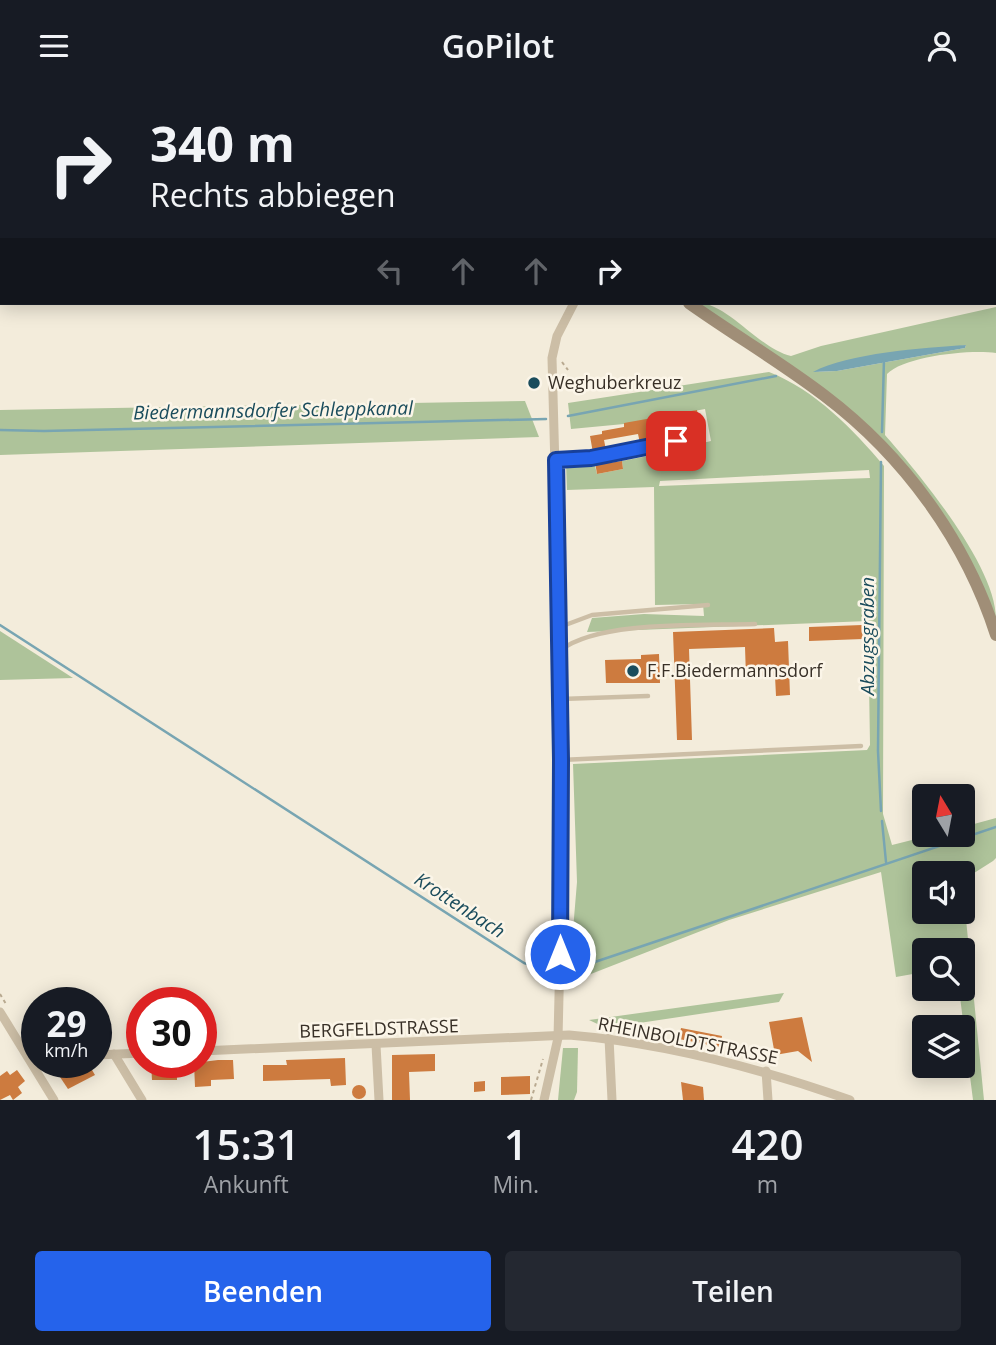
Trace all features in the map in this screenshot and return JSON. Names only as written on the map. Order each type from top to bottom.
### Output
[{"type":"main road","points":[[693,305],[827,397],[892,457],[918,488],[959,551],[996,635]]},
{"type":"street","points":[[544,1100],[558,1038],[560,954],[560,651],[552,358],[557,336],[573,305]]},
{"type":"street","points":[[0,1012],[21,1042]]},
{"type":"street","name":"RHEINBOLDTSTRASSE","points":[[558,1038],[569,1035],[609,1038],[766,1071],[850,1100]]},
{"type":"street","name":"BERGFELDSTRASSE","points":[[217,1050],[558,1038]]},
{"type":"street","points":[[609,1038],[612,1100]]},
{"type":"street","points":[[376,1045],[379,1100]]},
{"type":"street","points":[[126,1054],[114,1054],[142,1100]]},
{"type":"street","points":[[766,1071],[768,1100]]},
{"type":"street","points":[[43,1078],[54,1100]]},
{"type":"lane","points":[[556,460],[591,458],[676,441]]},
{"type":"lane","points":[[559,628],[592,615],[708,605]]},
{"type":"lane","points":[[560,651],[570,643],[620,630],[755,624]]},
{"type":"lane","points":[[560,699],[648,696]]},
{"type":"lane","points":[[561,760],[861,746]]},
{"type":"green space","points":[[701,305],[721,310],[767,345],[791,356],[821,346],[996,307],[996,353],[971,352],[922,358],[887,374],[885,435],[936,497],[970,548],[993,598],[996,619],[906,467]],"holes":[[[966,345],[965,348],[837,371],[814,372]]]},
{"type":"green space","points":[[769,372],[802,389],[832,412],[884,466],[883,814],[892,845],[912,840],[912,847],[975,847],[975,824],[996,818],[996,858],[975,872],[975,861],[912,861],[912,924],[966,924],[968,938],[912,938],[912,974],[896,977],[881,872],[729,920],[573,981],[572,942],[577,882],[573,764],[867,750],[870,745],[868,621],[587,632],[592,618],[644,614],[704,616],[703,604],[655,605],[654,487],[567,490],[566,464],[594,462],[597,474],[623,469],[622,461],[648,456],[651,465],[662,462],[662,466],[696,460],[694,445],[711,441],[705,409],[624,424],[571,429],[568,403]],"holes":[[[869,470],[870,478],[659,486],[660,481]]]},
{"type":"green space","points":[[525,401],[539,437],[0,455],[0,410]]},
{"type":"green space","points":[[0,631],[73,678],[0,680]]},
{"type":"green space","points":[[784,993],[779,1002],[606,1028],[589,1020]]},
{"type":"green space","points":[[961,1001],[974,1001],[984,1100],[973,1100],[970,1078],[975,1078],[975,1015],[962,1015]]},
{"type":"green space","points":[[563,1048],[578,1048],[577,1092],[574,1100],[558,1100]]},
{"type":"water","points":[[966,345],[965,348],[837,371],[813,372],[865,356]]},
{"type":"building","points":[[697,410],[699,420],[649,429],[651,441],[640,443],[638,434],[604,440],[606,450],[593,453],[590,436],[602,434],[602,431],[624,427],[624,423]]},
{"type":"building","points":[[689,438],[692,450],[683,452],[680,439]]},
{"type":"building","points":[[675,452],[676,460],[662,462],[661,455]]},
{"type":"building","points":[[608,460],[608,463],[622,461],[623,469],[597,474],[595,462]]},
{"type":"building","points":[[862,625],[863,639],[809,641],[809,627]]},
{"type":"building","points":[[774,628],[775,642],[788,641],[790,695],[776,696],[775,676],[746,677],[745,647],[689,649],[692,740],[677,740],[673,632]]},
{"type":"building","name":"F.F.Biedermannsdorf","points":[[659,654],[660,683],[606,683],[605,660],[641,659],[641,655]]},
{"type":"building","points":[[802,1017],[812,1062],[798,1051],[775,1055],[769,1022]]},
{"type":"building","points":[[681,1028],[722,1036],[720,1047],[679,1039]]},
{"type":"building","points":[[435,1054],[435,1071],[409,1072],[410,1100],[392,1100],[392,1055]]},
{"type":"building","points":[[345,1058],[346,1085],[331,1086],[330,1079],[263,1081],[263,1065],[287,1065],[286,1060]]},
{"type":"building","points":[[217,1060],[233,1060],[234,1079],[211,1080],[211,1086],[195,1087],[195,1078],[217,1078]]},
{"type":"building","points":[[17,1070],[25,1081],[18,1087],[22,1093],[13,1100],[10,1095],[0,1100],[0,1076],[7,1071],[10,1075]]},
{"type":"building","points":[[530,1076],[530,1094],[501,1095],[501,1077]]},
{"type":"building","points":[[61,1078],[89,1078],[68,1089]]},
{"type":"building","points":[[152,1078],[177,1078],[177,1080]]},
{"type":"building","points":[[485,1081],[485,1091],[474,1092],[474,1082]]},
{"type":"building","points":[[681,1082],[703,1087],[704,1100],[683,1100]]},
{"type":"building","points":[[356,1085],[362,1085],[366,1092],[362,1099],[356,1099],[352,1095],[352,1089]]},
{"type":"waterway","name":"Abzugsgraben","points":[[882,432],[884,359]]},
{"type":"waterway","name":"Biedermannsdorfer Schleppkanal","points":[[568,416],[776,376]]},
{"type":"waterway","name":"Biedermannsdorfer Schleppkanal","points":[[0,430],[546,419]]},
{"type":"waterway","name":"Abzugsgraben","points":[[881,462],[878,751],[881,811]]},
{"type":"waterway","name":"Krottenbach","points":[[0,625],[524,963],[547,970],[574,969],[996,827]]},
{"type":"waterway","name":"Abzugsgraben","points":[[882,821],[886,862]]},
{"type":"place","name":"Weghuberkreuz","points":[[534,383]]},
{"type":"place","name":"F.F.Biedermannsdorf","points":[[633,671]]},
{"type":"route","points":[[560,954],[561,760],[556,460],[591,458],[676,441]]}]
